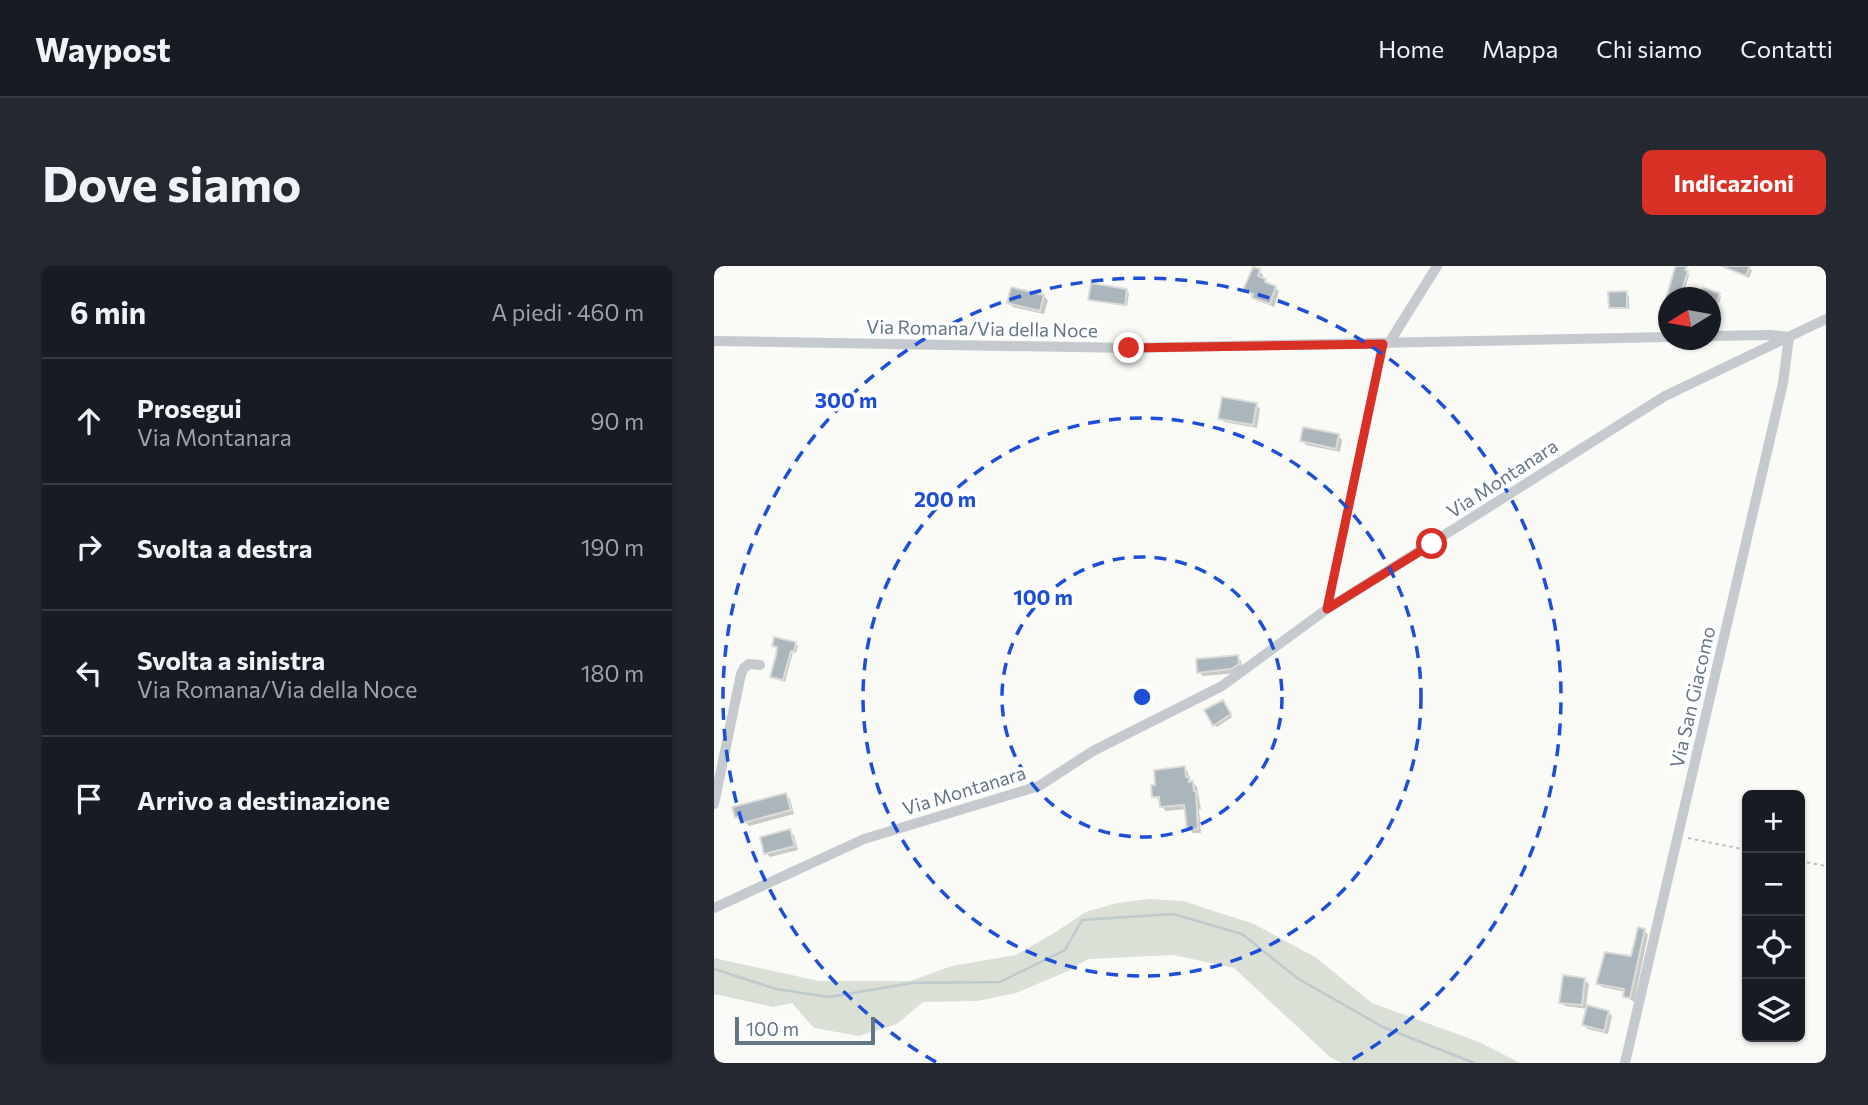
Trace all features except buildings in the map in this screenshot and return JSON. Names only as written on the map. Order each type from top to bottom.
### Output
[{"type":"street","points":[[1386,344],[1437,266]]},
{"type":"street","name":"Via Montanara","points":[[714,908],[864,839],[1039,786],[1093,751],[1222,686],[1327,609],[1665,396],[1826,319]]},
{"type":"street","points":[[1721,336],[1789,337]]},
{"type":"street","name":"Via Romana/Via della Noce","points":[[714,341],[1053,348],[1658,337]]},
{"type":"street","name":"Via San Giacomo","points":[[1625,1063],[1783,383],[1789,337]]},
{"type":"street","points":[[714,804],[741,674],[749,664],[760,665]]},
{"type":"path","points":[[1327,609],[1386,344]]},
{"type":"path","points":[[1677,837],[1742,849]]},
{"type":"path","points":[[1805,862],[1826,866]]},
{"type":"shaded area","points":[[1150,899],[1183,901],[1254,924],[1315,957],[1372,1003],[1479,1042],[1520,1063],[1342,1063],[1330,1057],[1234,968],[1173,955],[1088,959],[1068,971],[1016,993],[977,1001],[923,1002],[897,1024],[859,1036],[814,1028],[792,1003],[773,1007],[714,994],[714,958],[819,981],[910,981],[952,966],[1016,955],[1086,912],[1117,903]]},
{"type":"waterway","points":[[714,969],[776,989],[829,997],[912,983],[1000,982],[1065,950],[1082,920],[1173,914],[1242,934],[1297,978],[1383,1027],[1474,1063]]},
{"type":"route","points":[[1129,348],[1383,344],[1327,609],[1432,544]]}]
